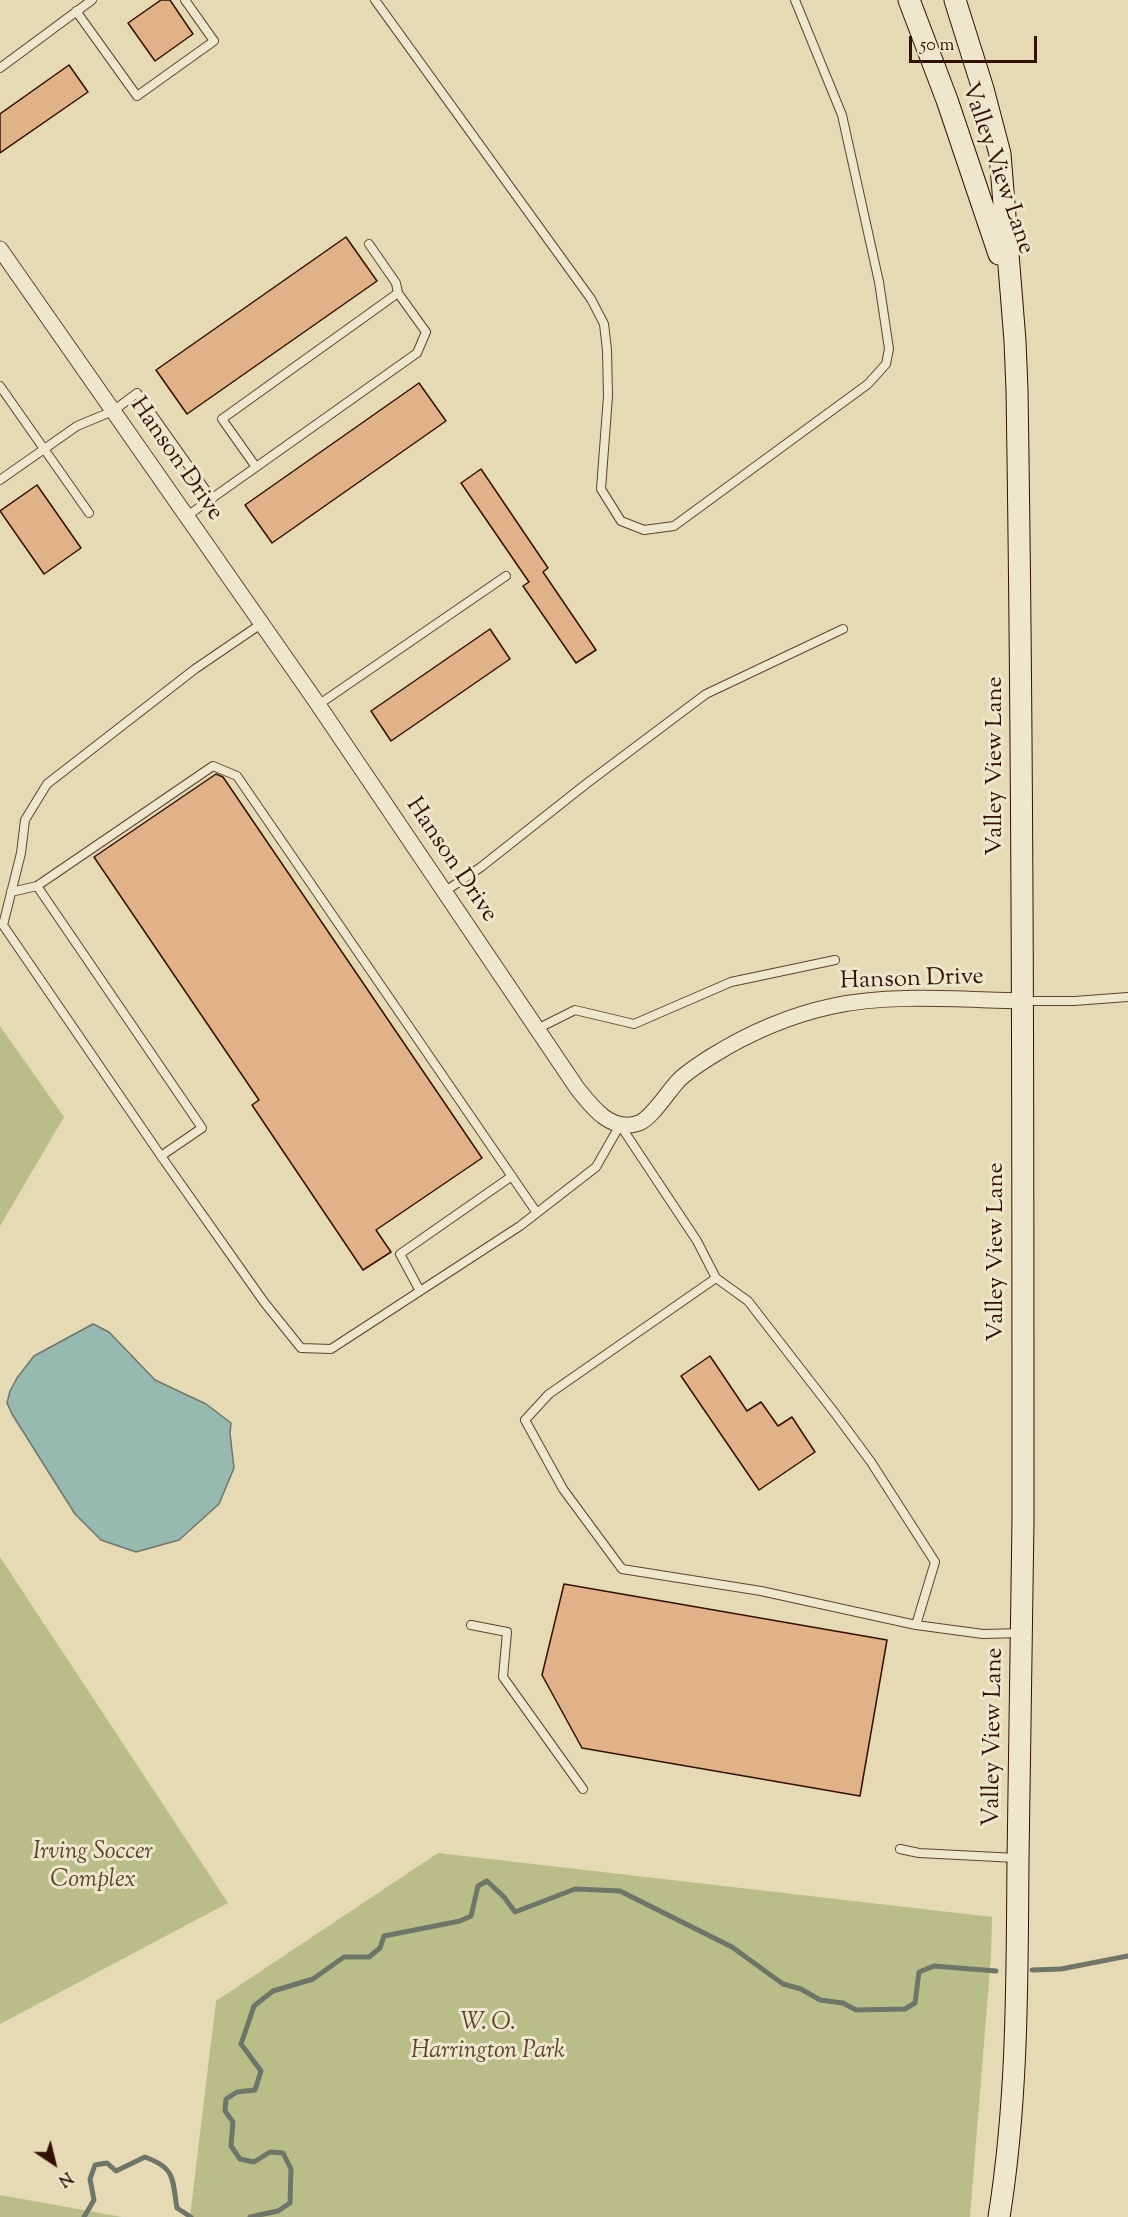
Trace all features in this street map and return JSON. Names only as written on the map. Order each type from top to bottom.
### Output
[{"type":"main road","name":"Valley View Lane","points":[[909,0],[977,186],[1010,286]]},
{"type":"main road","name":"Valley View Lane","points":[[955,0],[983,89],[1000,154],[1015,341],[1017,402],[1024,1001],[1022,1633],[1015,2038],[1009,2130],[999,2217]]},
{"type":"street","name":"Hanson Drive","points":[[0,249],[318,705],[577,1088],[599,1115],[620,1125],[640,1123],[659,1105],[680,1079],[712,1057],[752,1033],[833,1006],[923,999],[1024,1001]]},
{"type":"lane","points":[[0,68],[92,0]]},
{"type":"lane","points":[[76,11],[137,96],[214,41],[185,0]]},
{"type":"lane","points":[[375,0],[591,299],[604,324],[608,396],[602,489],[621,521],[644,530],[674,526],[868,384],[886,364],[889,349],[879,282],[842,115],[795,0]]},
{"type":"lane","points":[[187,516],[417,353],[426,332],[398,293],[396,283],[369,244]]},
{"type":"lane","points":[[256,467],[222,419],[398,293]]},
{"type":"lane","points":[[0,386],[90,513]]},
{"type":"lane","points":[[0,480],[77,426],[113,411],[138,393],[212,499]]},
{"type":"lane","points":[[318,705],[506,576]]},
{"type":"lane","points":[[261,624],[195,669],[47,784],[25,820],[21,853],[3,925],[161,1156],[264,1302],[301,1348],[331,1349],[537,1213],[596,1167],[620,1125],[697,1241],[716,1278],[748,1301],[834,1412],[871,1462],[935,1562],[916,1625]]},
{"type":"lane","points":[[444,892],[481,867],[706,694],[843,629]]},
{"type":"lane","points":[[11,892],[36,886],[213,766],[237,776],[537,1213]]},
{"type":"lane","points":[[36,886],[202,1128],[161,1156]]},
{"type":"lane","points":[[537,1029],[575,1010],[634,1024],[731,982],[835,960]]},
{"type":"lane","points":[[1024,1001],[1074,1001],[1128,997]]},
{"type":"lane","points":[[420,1291],[400,1254],[512,1176]]},
{"type":"lane","points":[[716,1278],[549,1394],[525,1420],[564,1489],[622,1569],[761,1591],[916,1625],[983,1634],[1022,1633]]},
{"type":"lane","points":[[471,1625],[507,1632],[503,1677],[583,1789]]},
{"type":"lane","points":[[900,1849],[919,1853],[1018,1858]]},
{"type":"green space","points":[[0,1026],[64,1117],[0,1226]]},
{"type":"green space","name":"Irving Soccer Complex","points":[[0,1557],[228,1903],[0,2024]]},
{"type":"green space","name":"W. O. Harrington Park","points":[[438,1853],[992,1917],[991,1956],[970,2217],[190,2217],[216,2001]]},
{"type":"green space","points":[[0,2195],[122,2217],[0,2217]]},
{"type":"water","points":[[93,1324],[109,1332],[155,1380],[206,1404],[231,1423],[234,1468],[219,1504],[179,1540],[136,1552],[101,1540],[75,1514],[7,1403],[17,1378],[34,1356]]},
{"type":"building","points":[[161,0],[170,0],[193,34],[155,61],[128,23]]},
{"type":"building","points":[[69,65],[88,92],[0,153],[0,114]]},
{"type":"building","points":[[346,237],[377,281],[187,414],[156,370]]},
{"type":"building","points":[[419,383],[446,421],[272,543],[245,505]]},
{"type":"building","points":[[481,469],[548,568],[543,572],[596,650],[576,663],[523,586],[529,582],[461,483]]},
{"type":"building","points":[[37,485],[81,548],[44,574],[0,511]]},
{"type":"building","points":[[490,629],[510,659],[391,741],[371,711]]},
{"type":"building","points":[[216,774],[223,777],[482,1158],[376,1230],[391,1252],[363,1270],[252,1105],[259,1100],[94,857]]},
{"type":"building","points":[[710,1356],[747,1411],[761,1402],[778,1426],[792,1417],[815,1452],[759,1490],[681,1376]]},
{"type":"building","points":[[564,1584],[887,1640],[860,1796],[582,1748],[542,1675]]},
{"type":"waterway","points":[[250,2217],[278,2211],[290,2203],[291,2169],[283,2153],[270,2152],[254,2162],[240,2159],[231,2146],[233,2122],[225,2111],[226,2099],[237,2092],[255,2090],[261,2071],[241,2044],[254,2006],[273,1991],[313,1979],[344,1957],[369,1957],[380,1948],[384,1936],[460,1921],[471,1916],[478,1886],[487,1881],[504,1897],[515,1912],[575,1889],[620,1891],[732,1947],[783,1984],[801,1989],[820,2000],[843,2003],[856,2010],[905,2009],[915,2003],[919,1972],[934,1966],[996,1971]]},
{"type":"waterway","points":[[1032,1970],[1061,1969],[1128,1956]]},
{"type":"waterway","points":[[84,2217],[94,2200],[90,2179],[95,2165],[107,2163],[116,2171],[145,2157],[167,2170],[173,2182],[177,2208],[191,2217]]}]
